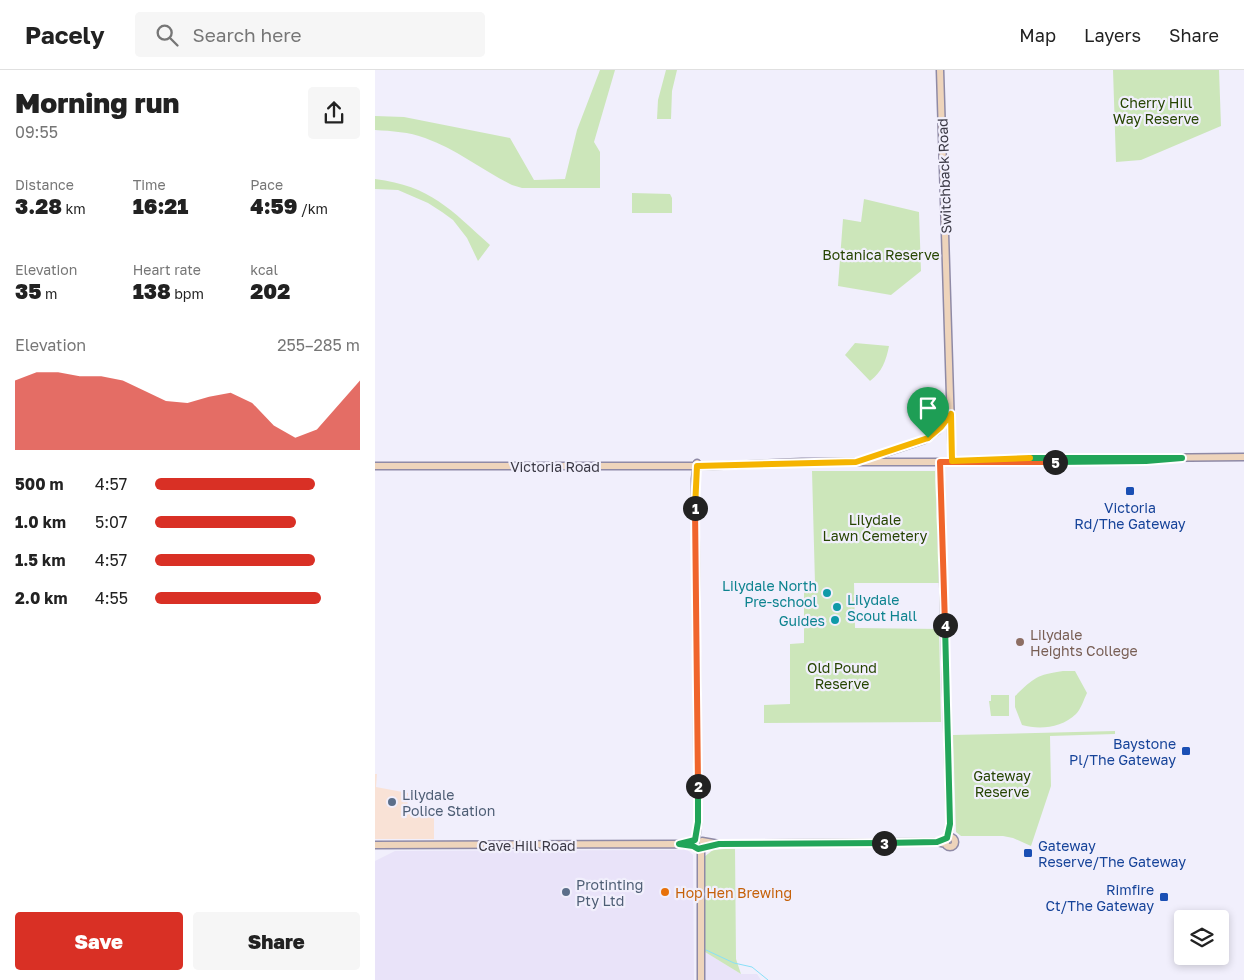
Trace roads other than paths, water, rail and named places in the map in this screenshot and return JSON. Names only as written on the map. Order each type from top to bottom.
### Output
[{"type":"main road","name":"Switchback Road","points":[[940,70],[952,461]]},
{"type":"main road","points":[[856,462],[924,440],[936,432],[951,414]]},
{"type":"main road","name":"Victoria Road","points":[[375,465],[734,464],[940,462],[1057,458],[1244,458]]},
{"type":"main road","name":"Cave Hill Road","points":[[375,845],[719,844],[937,842],[948,840],[950,824],[940,462]]},
{"type":"main road","points":[[695,464],[699,980]]},
{"type":"waterway","points":[[706,950],[734,963],[752,967],[768,980]]},
{"type":"place","name":"Victoria Rd/The Gateway","points":[[1130,491]]},
{"type":"place","name":"Lilydale North Pre-school","points":[[827,593]]},
{"type":"place","name":"Lilydale Scout Hall","points":[[837,607]]},
{"type":"place","name":"Guides","points":[[835,620]]},
{"type":"place","name":"Lilydale Heights College","points":[[1020,642]]},
{"type":"place","name":"Baystone Pl/The Gateway","points":[[1186,751]]},
{"type":"place","name":"Lilydale Police Station","points":[[392,802]]},
{"type":"place","name":"Gateway Reserve/The Gateway","points":[[1028,853]]},
{"type":"place","name":"Protinting Pty Ltd","points":[[566,892]]},
{"type":"place","name":"Hop Hen Brewing","points":[[665,892]]},
{"type":"place","name":"Rimfire Ct/The Gateway","points":[[1164,897]]},
{"type":"park label","name":"Cherry Hill Way Reserve","points":[[1156,110]]},
{"type":"park label","name":"Botanica Reserve","points":[[881,254]]},
{"type":"park label","name":"Lilydale Lawn Cemetery","points":[[875,528]]},
{"type":"park label","name":"Old Pound Reserve","points":[[842,676]]},
{"type":"park label","name":"Gateway Reserve","points":[[1002,784]]}]
